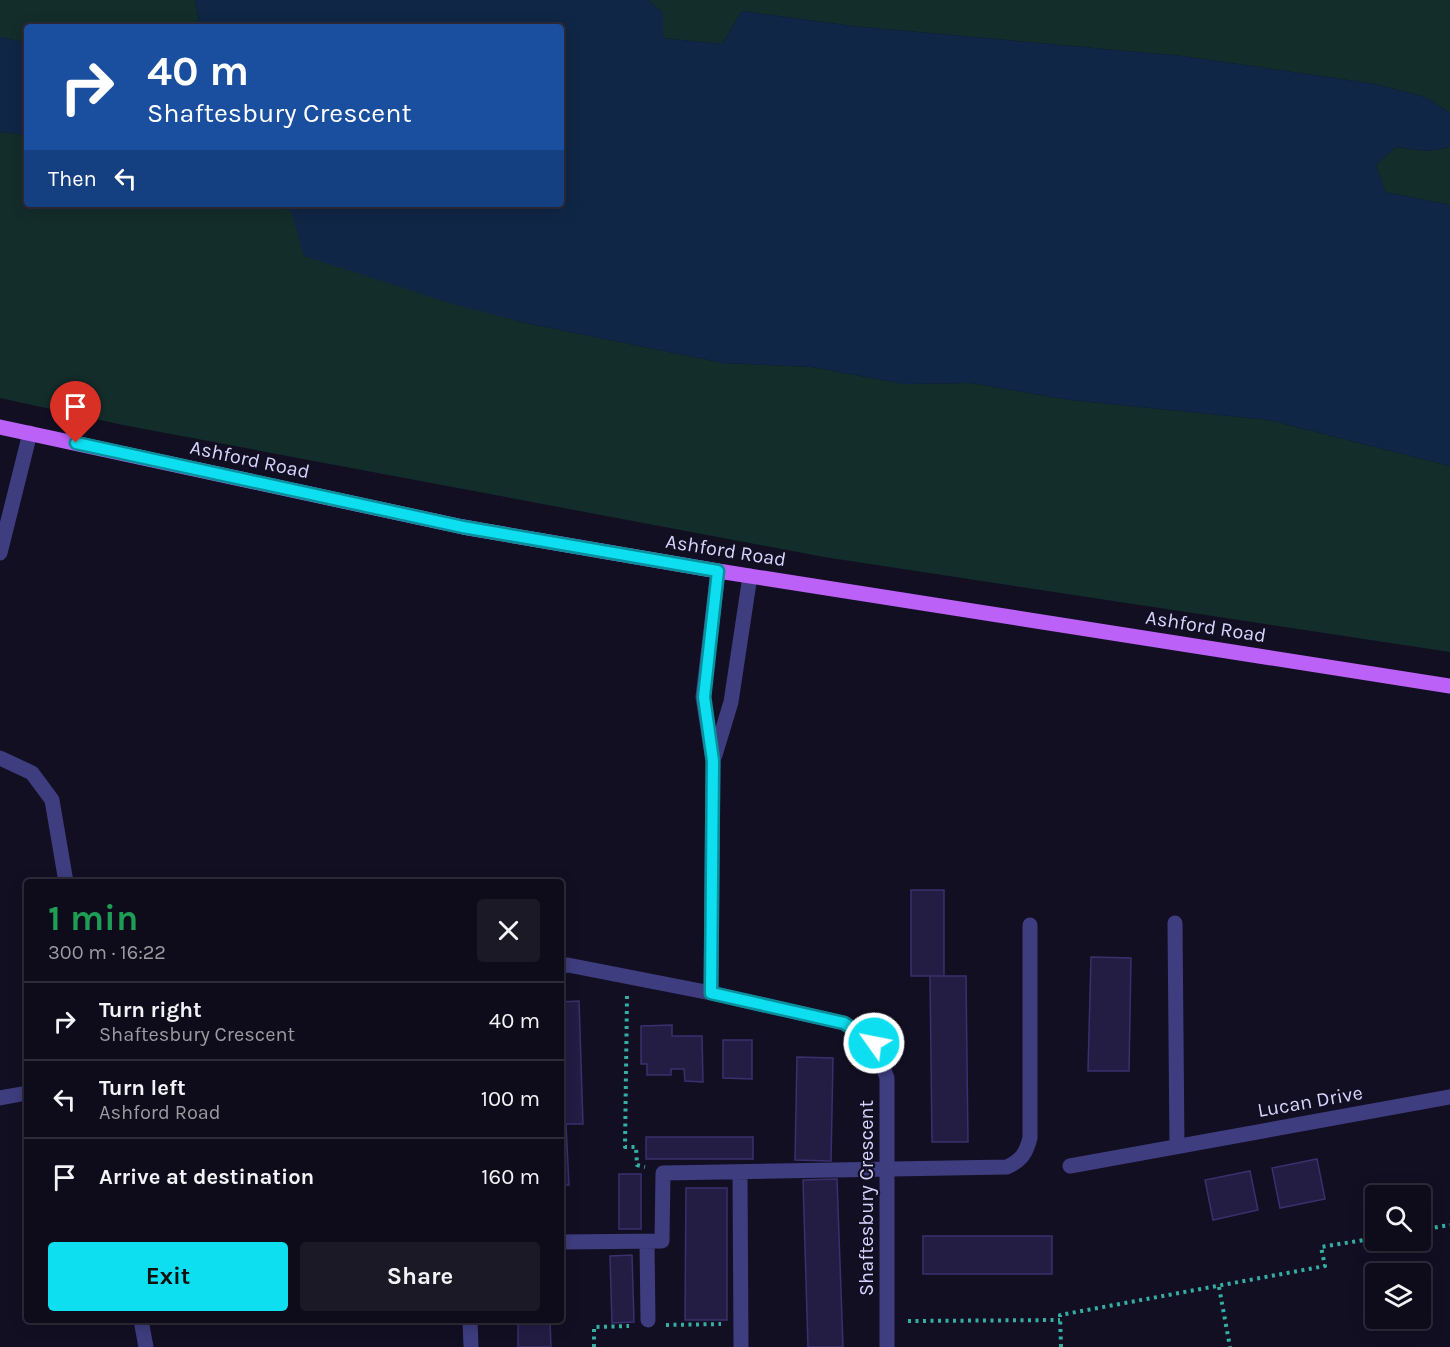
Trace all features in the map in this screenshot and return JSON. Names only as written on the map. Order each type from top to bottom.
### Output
[{"type":"main road","name":"Ashford Road","points":[[0,427],[463,527],[718,571],[1450,686]]},
{"type":"street","points":[[0,553],[30,433]]},
{"type":"street","points":[[711,993],[713,761],[704,697],[718,571]]},
{"type":"street","points":[[713,761],[731,702],[750,576]]},
{"type":"street","points":[[0,758],[32,773],[52,800],[65,879]]},
{"type":"street","points":[[1175,923],[1177,1146]]},
{"type":"street","points":[[564,1242],[662,1241],[663,1173],[887,1171],[1007,1167],[1025,1154],[1029,1138],[1030,925]]},
{"type":"street","name":"Shaftesbury Crescent","points":[[564,966],[711,993],[844,1023],[874,1043],[887,1078],[887,1347]]},
{"type":"street","points":[[0,1098],[24,1094]]},
{"type":"street","name":"Lucan Drive","points":[[1070,1166],[1450,1096]]},
{"type":"street","points":[[740,1172],[741,1346]]},
{"type":"street","points":[[647,1242],[648,1320]]},
{"type":"street","points":[[142,1323],[146,1347]]},
{"type":"street","points":[[470,1323],[471,1347]]},
{"type":"path","points":[[627,977],[625,1147],[636,1147],[637,1165],[663,1173]]},
{"type":"path","points":[[1431,1228],[1450,1225]]},
{"type":"path","points":[[1061,1347],[1060,1315],[1325,1266],[1321,1247],[1365,1240]]},
{"type":"path","points":[[1218,1287],[1230,1347]]},
{"type":"path","points":[[887,1321],[1060,1320]]},
{"type":"green space","points":[[0,0],[195,0],[199,20],[193,24],[24,24],[24,42],[0,37]]},
{"type":"green space","points":[[648,0],[1450,0],[1450,113],[1425,97],[1375,84],[1182,56],[852,26],[742,11],[722,44],[663,38],[663,13]]},
{"type":"green space","points":[[0,132],[24,135],[24,207],[282,207],[291,211],[391,283],[521,322],[723,363],[812,367],[904,384],[971,383],[1071,400],[1269,420],[1450,466],[1450,652],[824,557],[123,425],[0,398]]},
{"type":"green space","points":[[1396,147],[1427,151],[1450,147],[1450,205],[1385,192],[1376,165]]},
{"type":"water","points":[[195,0],[648,0],[663,13],[663,38],[722,44],[742,11],[852,26],[1182,56],[1375,84],[1425,97],[1450,113],[1450,147],[1427,151],[1396,147],[1376,165],[1385,192],[1450,205],[1450,466],[1269,420],[1071,400],[971,383],[904,384],[812,367],[723,363],[521,322],[450,303],[304,256],[291,211],[282,207],[564,207],[564,24],[193,24],[199,20]]},
{"type":"water","points":[[0,37],[24,42],[24,135],[0,132]]},
{"type":"building","points":[[911,890],[944,890],[944,976],[911,976]]},
{"type":"building","points":[[1091,957],[1131,958],[1129,1071],[1088,1071]]},
{"type":"building","points":[[930,976],[966,976],[968,1142],[932,1142]]},
{"type":"building","points":[[579,1001],[583,1124],[566,1124],[569,1185],[564,1185],[564,1002]]},
{"type":"building","points":[[672,1025],[672,1036],[702,1036],[703,1082],[685,1081],[684,1069],[671,1069],[671,1075],[647,1075],[647,1064],[641,1064],[641,1026]]},
{"type":"building","points":[[723,1040],[752,1040],[752,1079],[723,1078]]},
{"type":"building","points":[[797,1057],[833,1058],[831,1161],[795,1160]]},
{"type":"building","points":[[646,1137],[753,1137],[753,1159],[646,1159]]},
{"type":"building","points":[[1317,1159],[1325,1199],[1280,1208],[1272,1168]]},
{"type":"building","points":[[1250,1171],[1258,1210],[1213,1220],[1205,1180]]},
{"type":"building","points":[[619,1174],[641,1174],[641,1229],[619,1229]]},
{"type":"building","points":[[837,1179],[843,1347],[808,1347],[803,1180]]},
{"type":"building","points":[[686,1188],[727,1188],[727,1320],[685,1320]]},
{"type":"building","points":[[923,1236],[1052,1236],[1052,1274],[923,1274]]},
{"type":"building","points":[[632,1255],[634,1322],[612,1323],[610,1256]]},
{"type":"building","points":[[518,1323],[550,1323],[551,1347],[518,1347]]},
{"type":"route","points":[[76,443],[463,527],[718,571],[704,697],[713,761],[711,993],[844,1023],[874,1043]]}]
